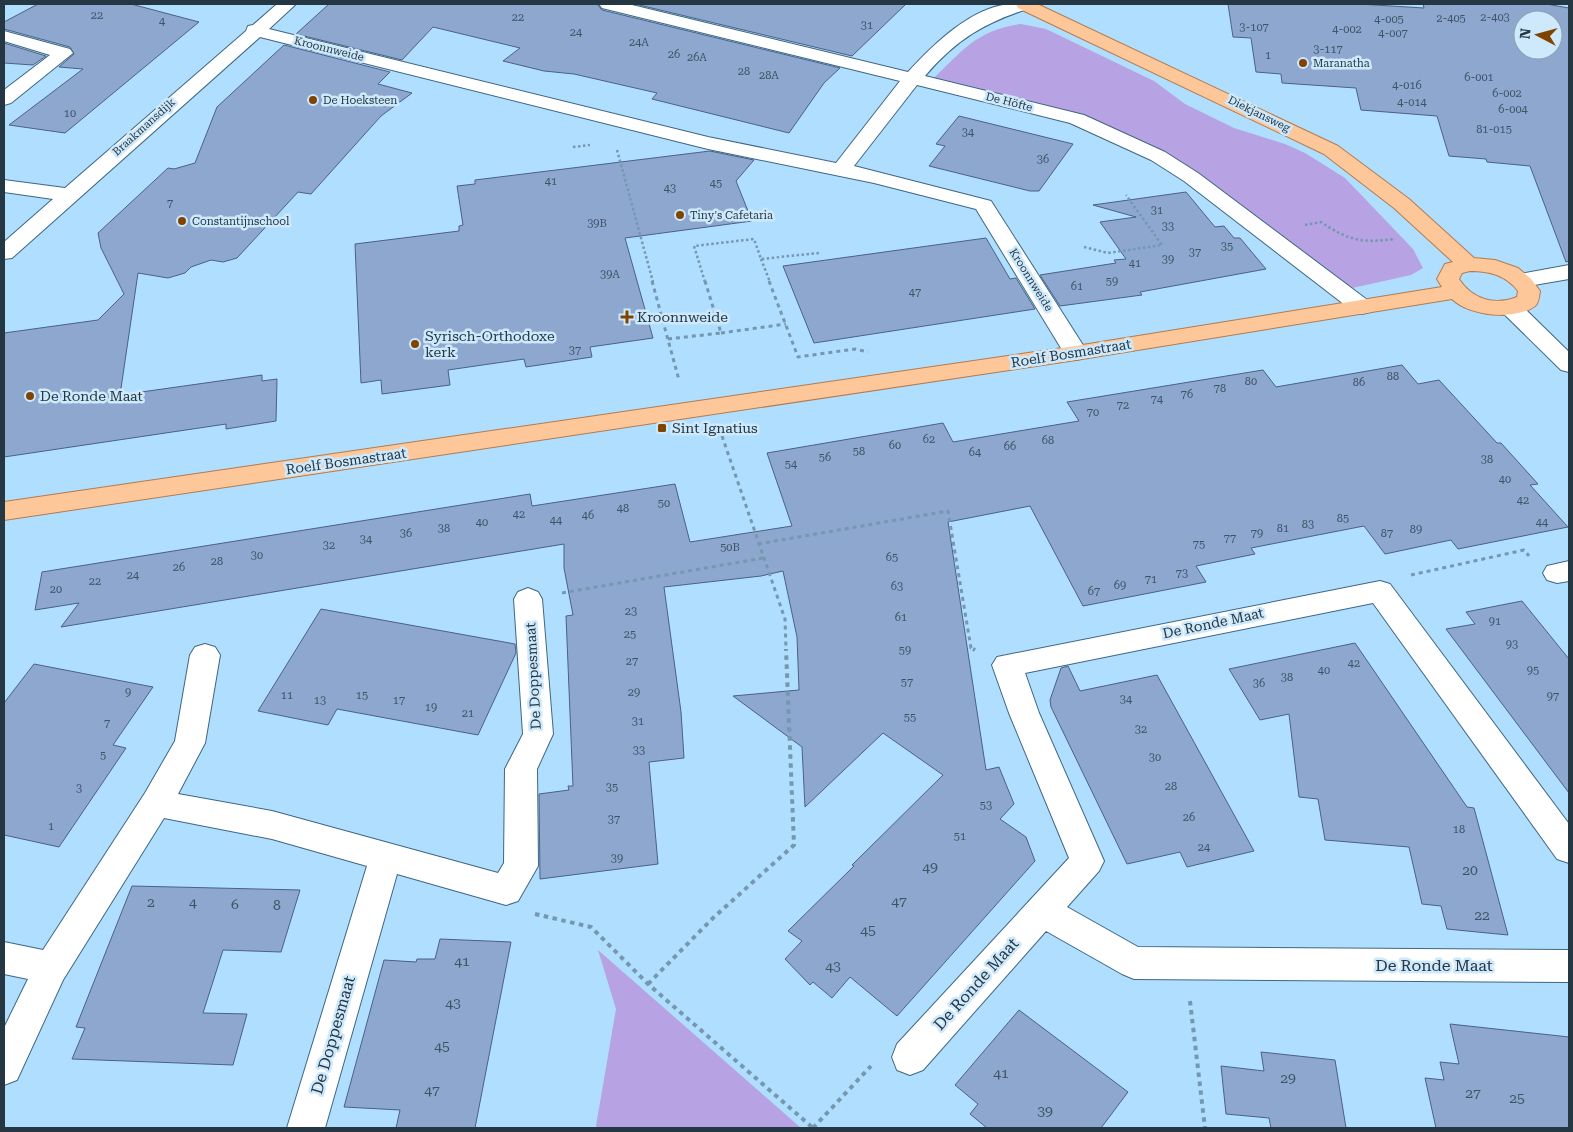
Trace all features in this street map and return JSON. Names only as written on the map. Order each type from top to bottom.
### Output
[{"type":"main road","name":"Diekjansweg","points":[[1024,4],[1331,150],[1376,182],[1468,264]]},
{"type":"main road","points":[[1468,264],[1493,266],[1507,270],[1522,280],[1530,291],[1527,301],[1512,308],[1494,309],[1472,303],[1454,292],[1448,279],[1453,269],[1468,264]]},
{"type":"main road","name":"Roelf Bosmastraat","points":[[4,511],[1076,353],[1454,292]]},
{"type":"street","name":"Braakmansdijk","points":[[4,253],[254,30],[287,4]]},
{"type":"street","name":"De Höfte","points":[[608,4],[1077,119],[1158,156],[1191,176],[1362,308]]},
{"type":"street","points":[[841,170],[912,77],[944,45],[983,19],[1024,4]]},
{"type":"street","name":"Kroonnweide","points":[[254,30],[708,143],[841,170],[984,205],[1076,353]]},
{"type":"street","points":[[4,36],[64,53],[4,100]]},
{"type":"street","points":[[4,186],[68,195]]},
{"type":"street","points":[[1522,280],[1569,272]]},
{"type":"street","points":[[1512,308],[1569,365]]},
{"type":"street","points":[[1380,591],[1569,849]]},
{"type":"street","name":"De Ronde Maat","points":[[910,1058],[1087,861],[1024,713],[1007,665],[1380,591]]},
{"type":"street","name":"De Doppesmaat","points":[[506,890],[521,866],[521,769],[538,734],[528,599]]},
{"type":"street","points":[[4,1067],[51,968],[156,803],[190,743],[205,655]]},
{"type":"street","points":[[156,803],[272,825],[506,890]]},
{"type":"street","name":"De Doppesmaat","points":[[306,1128],[386,856]]},
{"type":"street","name":"De Ronde Maat","points":[[1042,911],[1134,963],[1569,966]]},
{"type":"street","points":[[4,958],[51,968]]},
{"type":"path","points":[[615,142],[688,410]]},
{"type":"path","points":[[573,147],[598,144]]},
{"type":"path","points":[[1084,248],[1108,253],[1162,245],[1126,195]]},
{"type":"path","points":[[1266,232],[1321,222],[1346,239],[1363,243],[1399,238]]},
{"type":"path","points":[[721,332],[694,246],[754,239],[798,357],[855,349],[870,352]]},
{"type":"path","points":[[761,260],[819,253]]},
{"type":"path","points":[[668,339],[786,324]]},
{"type":"path","points":[[648,984],[713,918],[794,845],[785,618],[723,444],[715,406]]},
{"type":"path","points":[[758,544],[948,511],[971,648],[1007,665]]},
{"type":"path","points":[[1380,591],[1396,578],[1524,550],[1545,575],[1563,572]]},
{"type":"path","points":[[528,599],[763,558]]},
{"type":"path","points":[[506,890],[518,910],[591,927],[648,984],[813,1128],[881,1055],[910,1058]]},
{"type":"path","points":[[1185,963],[1205,1128]]},
{"type":"shaded area","points":[[1021,24],[1046,29],[1154,81],[1185,104],[1234,128],[1285,144],[1305,153],[1345,178],[1413,249],[1423,268],[1411,275],[1348,289],[1125,135],[933,79],[962,50],[982,36],[1006,27]]},
{"type":"shaded area","points":[[598,950],[801,1128],[598,1128],[596,1126],[616,1009]]},
{"type":"building","points":[[38,4],[131,4],[199,22],[65,133],[9,125],[83,69],[59,67],[74,54],[70,47],[4,29],[4,22]]},
{"type":"building","points":[[329,4],[597,4],[602,10],[840,68],[824,83],[789,133],[652,99],[657,93],[574,74],[544,71],[503,61],[520,48],[433,27],[402,60],[296,34]]},
{"type":"building","points":[[635,4],[906,4],[852,56]]},
{"type":"building","points":[[1228,4],[1359,4],[1424,8],[1423,4],[1546,4],[1569,8],[1569,261],[1566,262],[1530,166],[1487,162],[1486,159],[1449,156],[1437,116],[1361,110],[1356,88],[1282,83],[1281,74],[1256,72],[1251,38],[1233,37]]},
{"type":"building","points":[[4,43],[46,56],[33,65],[4,63]]},
{"type":"building","points":[[284,45],[390,72],[378,84],[412,93],[381,116],[311,194],[298,192],[237,258],[223,262],[211,260],[191,267],[185,273],[168,278],[138,273],[120,395],[262,375],[262,381],[277,379],[276,421],[226,429],[226,424],[4,457],[4,333],[98,320],[124,294],[101,248],[98,233],[168,168],[174,169],[195,163],[217,107]]},
{"type":"building","points":[[959,116],[1073,144],[1039,191],[1030,191],[929,166],[945,146],[936,144]]},
{"type":"building","points":[[710,151],[754,160],[736,181],[752,221],[625,238],[653,338],[590,347],[592,357],[526,367],[524,359],[448,370],[450,385],[382,394],[381,380],[361,383],[355,244],[459,231],[459,226],[463,225],[457,186],[475,184],[475,180]]},
{"type":"building","points":[[1186,192],[1215,227],[1224,226],[1234,238],[1240,238],[1266,269],[1140,292],[1142,295],[1060,306],[1040,275],[1116,263],[1114,260],[1126,259],[1100,222],[1136,217],[1093,205]]},
{"type":"building","points":[[986,238],[1010,279],[1016,278],[1035,309],[814,343],[783,266]]},
{"type":"building","points":[[1402,365],[1418,384],[1439,380],[1538,484],[1530,485],[1568,527],[1458,549],[1451,540],[1385,554],[1364,526],[1251,548],[1255,554],[1196,566],[1206,582],[1083,606],[1030,506],[948,522],[986,770],[999,767],[1014,804],[1000,819],[1026,837],[1035,861],[897,1016],[850,977],[832,998],[813,982],[810,985],[785,959],[802,941],[788,931],[943,775],[883,733],[805,807],[802,747],[733,696],[799,690],[797,637],[783,571],[761,576],[664,587],[681,712],[684,758],[649,762],[658,864],[540,879],[539,794],[569,790],[568,786],[573,786],[566,616],[573,615],[564,568],[564,544],[61,627],[79,603],[35,610],[42,572],[530,494],[532,506],[675,484],[690,542],[792,526],[767,453],[943,423],[953,442],[1079,421],[1067,402],[1263,370],[1276,387]]},
{"type":"building","points":[[1522,601],[1569,659],[1569,793],[1446,629],[1475,624],[1466,612]]},
{"type":"building","points":[[321,609],[515,644],[516,653],[478,735],[337,709],[328,725],[258,711]]},
{"type":"building","points":[[1355,643],[1467,807],[1474,808],[1508,935],[1447,929],[1441,906],[1422,904],[1409,847],[1325,840],[1318,799],[1299,797],[1289,714],[1260,720],[1229,669]]},
{"type":"building","points":[[34,664],[153,687],[113,745],[126,748],[59,847],[4,835],[4,703]]},
{"type":"building","points":[[1068,666],[1080,691],[1157,675],[1254,851],[1187,867],[1180,852],[1127,864],[1051,707],[1050,700],[1061,668]]},
{"type":"building","points":[[132,886],[300,890],[281,952],[223,950],[203,1013],[247,1014],[233,1065],[72,1059],[85,1028],[76,1027]]},
{"type":"building","points":[[440,939],[511,942],[475,1128],[396,1128],[400,1110],[344,1107],[384,960],[416,962],[417,959],[435,959]]},
{"type":"building","points":[[1019,1010],[1128,1092],[1101,1128],[987,1128],[970,1114],[978,1104],[955,1085]]},
{"type":"building","points":[[1450,1024],[1569,1037],[1569,1128],[1436,1128],[1425,1078],[1444,1080],[1440,1062],[1459,1064]]},
{"type":"building","points":[[1261,1052],[1335,1060],[1346,1128],[1271,1128],[1269,1118],[1226,1114],[1221,1066],[1264,1071]]},
{"type":"place","name":"Maranatha","points":[[1303,63]]},
{"type":"place","name":"De Hoeksteen","points":[[313,100]]},
{"type":"place","name":"Tiny's Cafetaria","points":[[680,215]]},
{"type":"place","name":"Constantijnschool","points":[[182,221]]},
{"type":"place","name":"Kroonnweide","points":[[627,317]]},
{"type":"place","name":"Syrisch-Orthodoxe kerk","points":[[415,344]]},
{"type":"place","name":"De Ronde Maat","points":[[30,396]]},
{"type":"place","name":"Sint Ignatius","points":[[662,428]]}]
